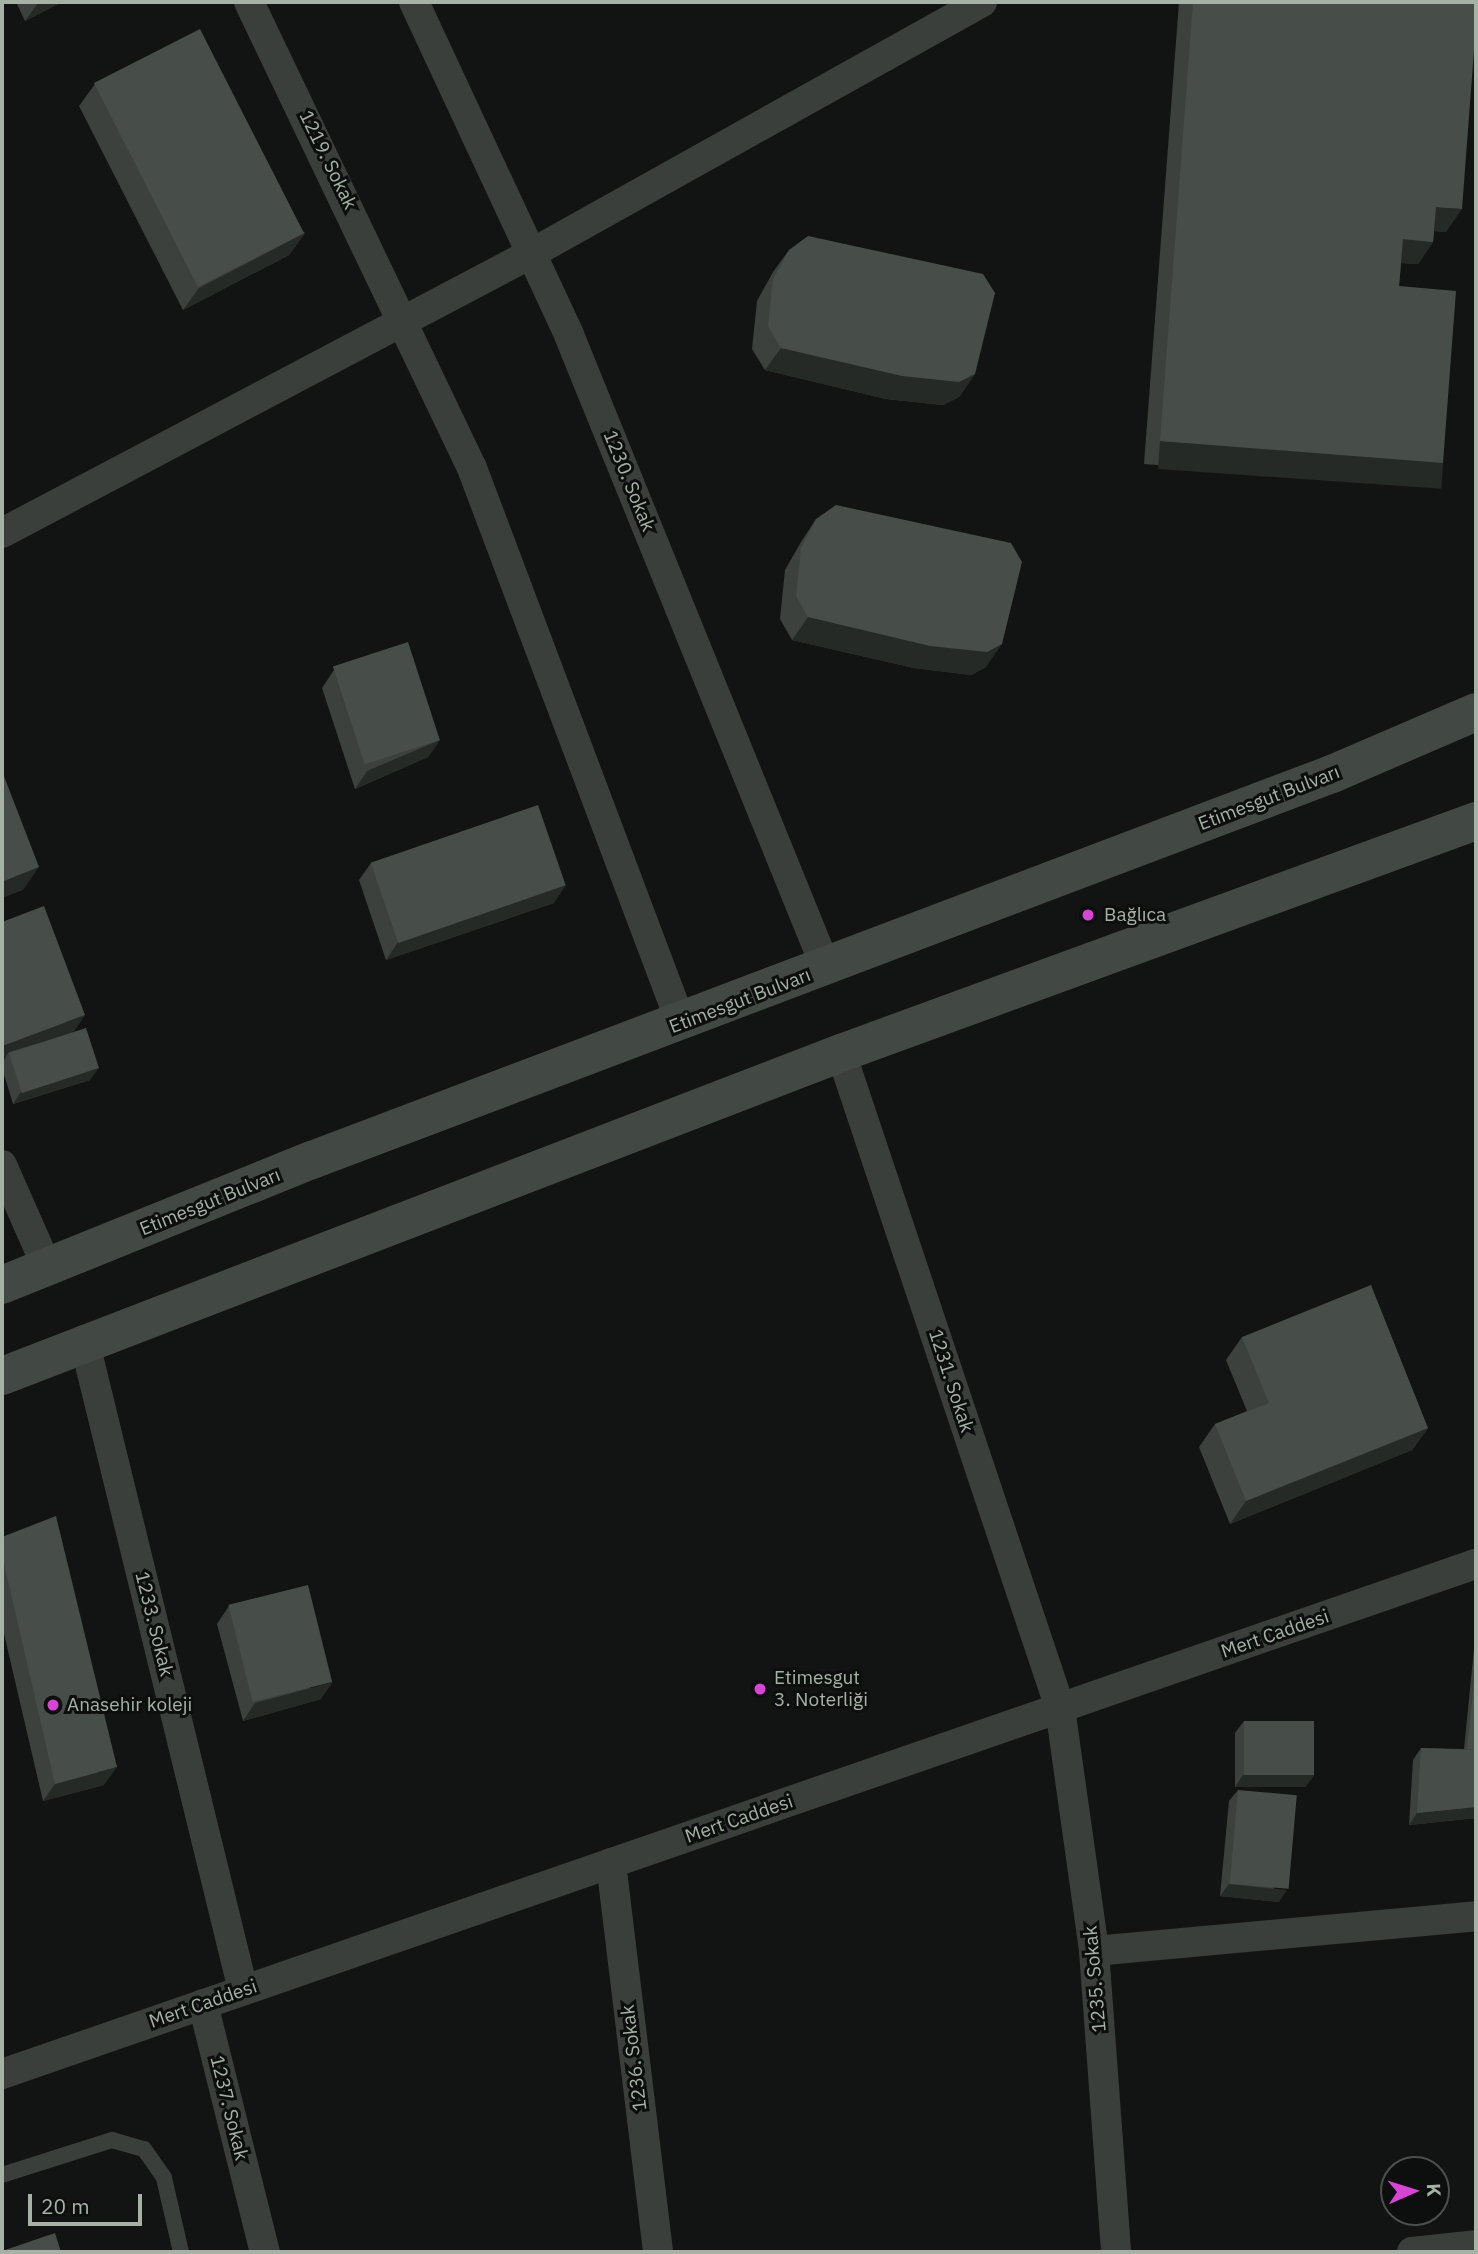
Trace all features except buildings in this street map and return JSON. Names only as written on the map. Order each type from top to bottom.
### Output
[{"type":"main road","name":"Etimesgut Bulvarı","points":[[2,1285],[826,968],[1476,712]]},
{"type":"main road","points":[[2,1376],[84,1340],[841,1053],[1475,822]]},
{"type":"street","name":"1219. Sokak","points":[[249,2],[406,318],[516,579],[681,1023]]},
{"type":"street","name":"1230. Sokak","points":[[414,2],[534,252],[826,968]]},
{"type":"street","points":[[2,533],[534,252],[982,2]]},
{"type":"street","name":"1231. Sokak","points":[[841,1053],[1060,1708]]},
{"type":"street","points":[[2,1165],[47,1267]]},
{"type":"street","name":"1233. Sokak","points":[[84,1340],[243,1990]]},
{"type":"street","name":"Mert Caddesi","points":[[2,2074],[1476,1564]]},
{"type":"street","name":"1235. Sokak","points":[[1060,1708],[1094,1951],[1116,2252]]},
{"type":"street","name":"1236. Sokak","points":[[611,1863],[658,2252]]},
{"type":"street","points":[[1094,1951],[1476,1916]]},
{"type":"street","name":"1237. Sokak","points":[[203,2004],[265,2252]]},
{"type":"street","points":[[1412,2252],[1476,2245]]},
{"type":"lane","points":[[2,2175],[112,2140],[144,2149],[164,2178],[181,2252]]},
{"type":"place","name":"Bağlıca","points":[[1088,915]]},
{"type":"place","name":"Etimesgut 3. Noterliği","points":[[760,1689]]},
{"type":"place","name":"Anasehir koleji","points":[[53,1705]]}]
